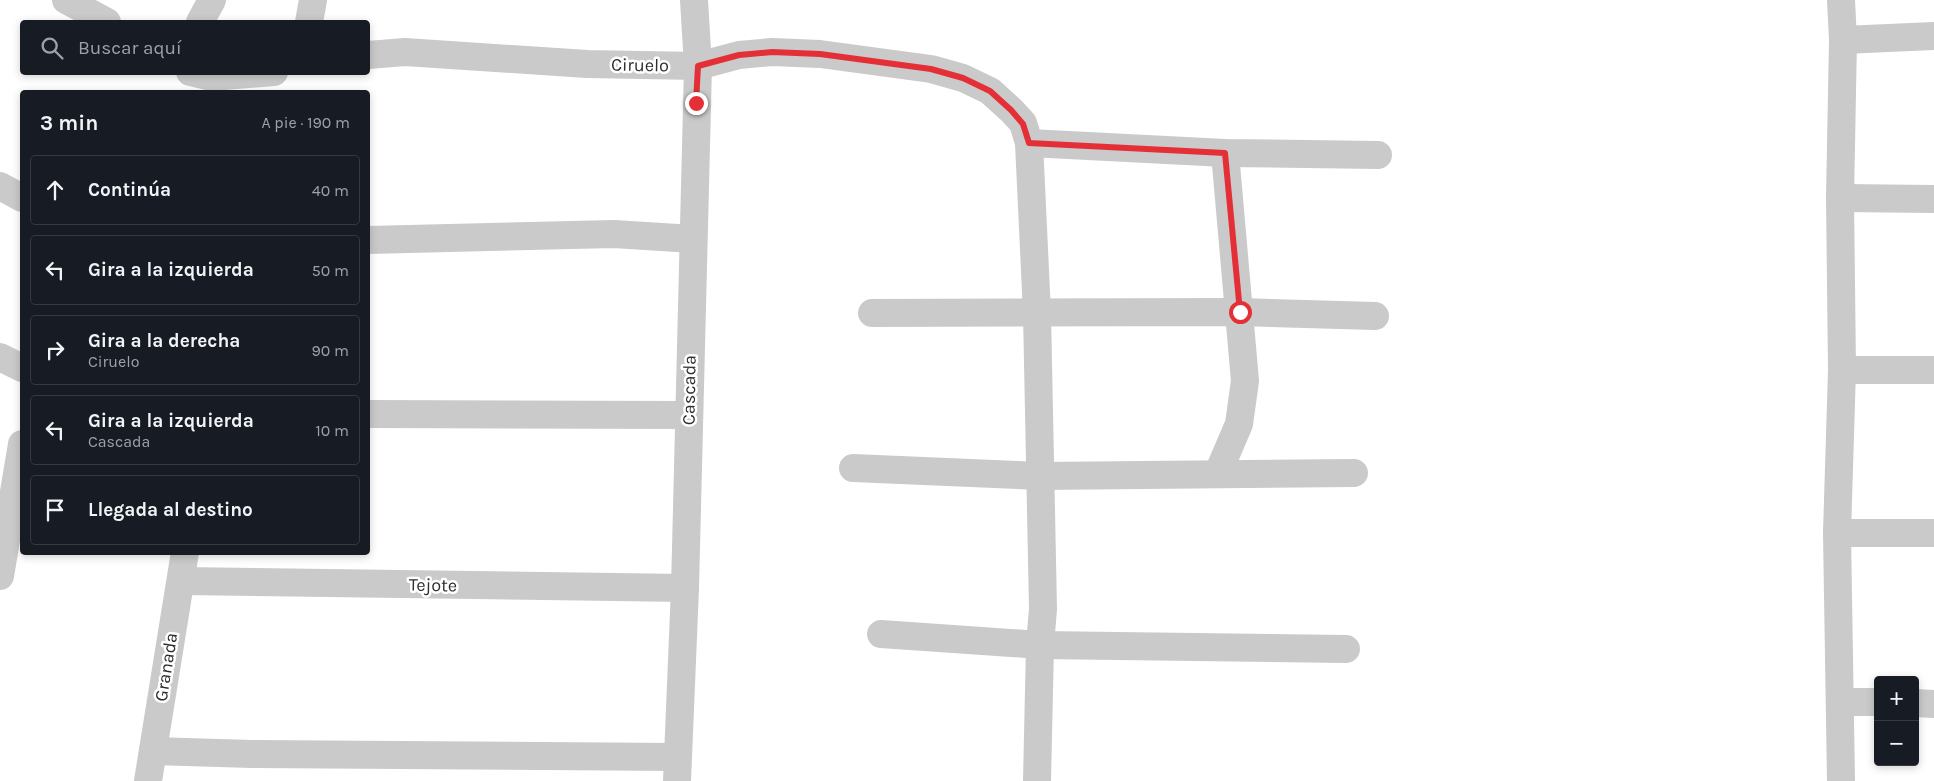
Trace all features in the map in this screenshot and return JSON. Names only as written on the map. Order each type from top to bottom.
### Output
[{"type":"street","points":[[66,0],[103,20]]},
{"type":"street","points":[[201,20],[212,0]]},
{"type":"street","points":[[309,20],[313,0]]},
{"type":"street","name":"Cascada","points":[[677,769],[684,588],[698,66],[694,0]]},
{"type":"street","points":[[1841,0],[1843,40],[1840,198],[1842,370],[1837,533],[1841,781]]},
{"type":"street","points":[[1843,40],[1934,36]]},
{"type":"street","name":"Ciruelo","points":[[370,55],[405,52],[587,64],[698,66],[739,55],[772,52],[820,54],[931,69],[963,78],[990,91],[1011,110],[1023,124],[1029,143],[1037,313],[1043,609],[1040,645],[1037,781]]},
{"type":"street","points":[[203,75],[211,77],[236,75]]},
{"type":"street","points":[[1029,143],[1225,153],[1378,155]]},
{"type":"street","points":[[1218,473],[1239,424],[1246,381],[1225,153]]},
{"type":"street","points":[[0,186],[20,197]]},
{"type":"street","points":[[1840,198],[1934,199]]},
{"type":"street","points":[[370,240],[614,234],[693,239]]},
{"type":"street","points":[[872,313],[1240,312],[1375,316]]},
{"type":"street","points":[[0,356],[20,367]]},
{"type":"street","points":[[1842,370],[1934,370]]},
{"type":"street","points":[[370,414],[689,415]]},
{"type":"street","points":[[0,576],[7,487],[20,450]]},
{"type":"street","points":[[852,468],[1040,476],[1354,473]]},
{"type":"street","points":[[1837,533],[1934,533]]},
{"type":"street","name":"Granada","points":[[148,781],[185,555]]},
{"type":"street","name":"Tejote","points":[[181,581],[684,588]]},
{"type":"street","points":[[881,634],[1040,645],[1346,649]]},
{"type":"street","points":[[1841,702],[1874,702]]},
{"type":"street","points":[[1919,703],[1934,704]]},
{"type":"street","points":[[153,751],[677,769]]},
{"type":"route","points":[[696,103],[698,66],[739,55],[772,52],[820,54],[931,69],[963,78],[990,91],[1011,110],[1023,124],[1029,143],[1225,153],[1240,312]]}]
